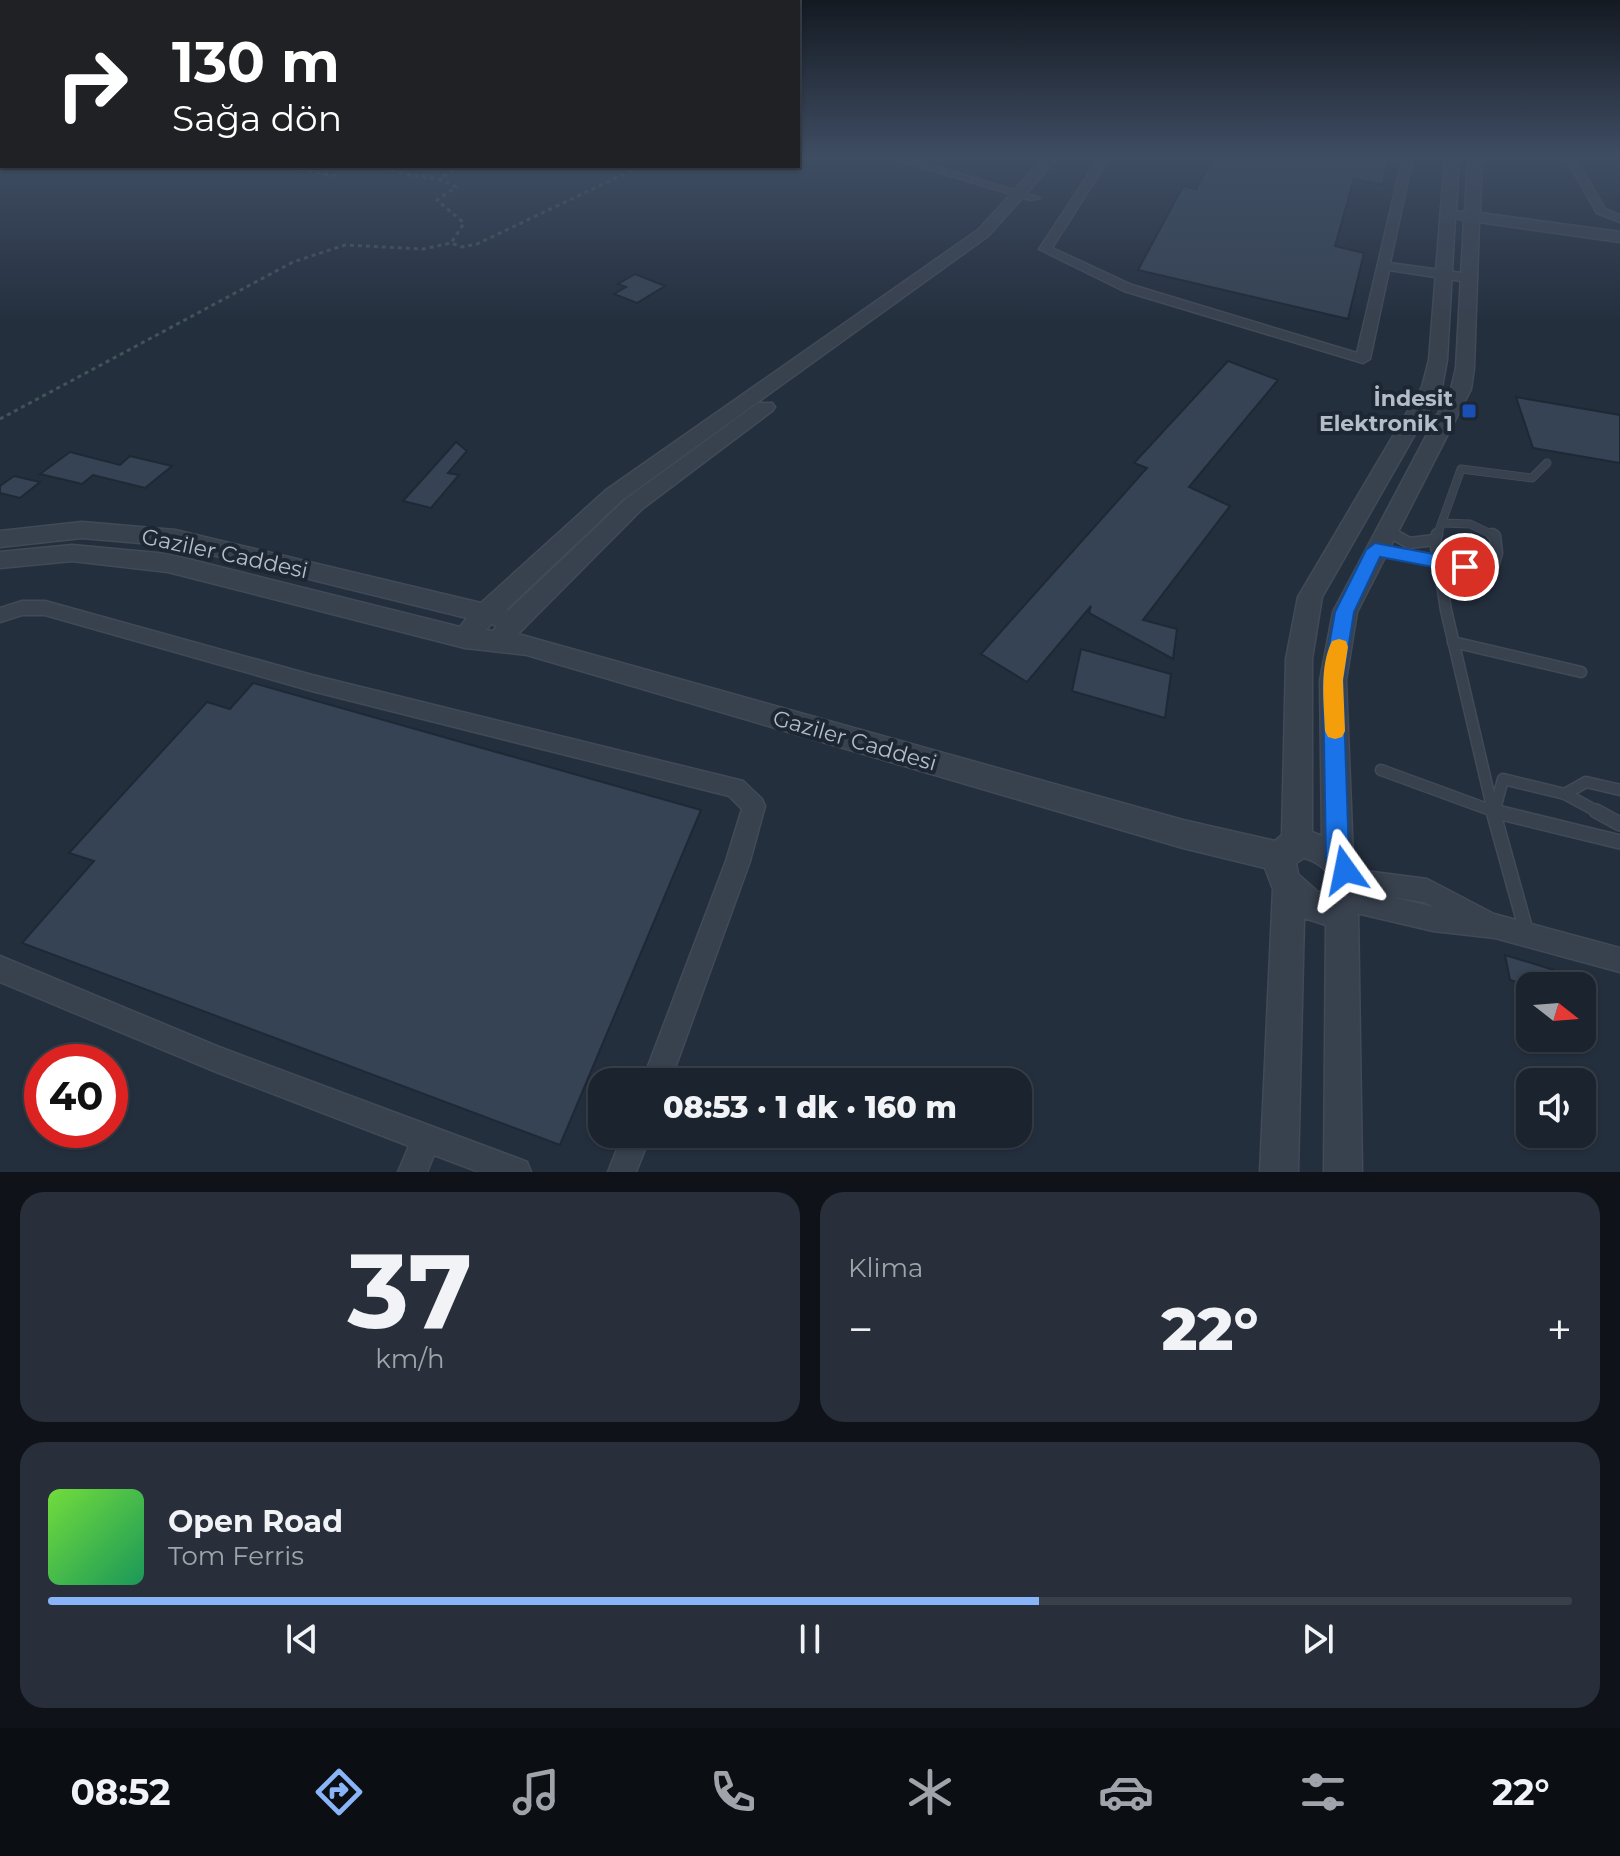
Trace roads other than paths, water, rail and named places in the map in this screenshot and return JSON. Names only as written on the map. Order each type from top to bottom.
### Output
[{"type":"street","points":[[465,638],[485,614],[614,495],[1009,212]]},
{"type":"street","points":[[520,633],[634,504],[1001,234],[1017,212]]},
{"type":"street","points":[[1069,212],[1045,249],[1128,288],[1363,359],[1397,212]]},
{"type":"street","points":[[1279,1172],[1287,867],[1299,659],[1310,597],[1432,387],[1438,360],[1434,271],[1449,212],[1620,237]]},
{"type":"street","points":[[1343,1172],[1345,886],[1333,680],[1345,612],[1461,389],[1465,368],[1473,212]]},
{"type":"street","points":[[1387,260],[1404,271],[1434,271],[1468,278]]},
{"type":"street","name":"Gaziler Caddesi","points":[[0,539],[82,530],[175,538],[485,614],[520,633],[1287,867]]},
{"type":"street","name":"Gaziler Caddesi","points":[[0,560],[72,553],[168,563],[465,638],[498,643],[520,633]]},
{"type":"street","points":[[0,615],[22,608],[45,608],[312,683],[735,788],[754,806],[738,861],[661,1068]]},
{"type":"street","points":[[1287,867],[1315,846],[1345,886],[1433,919],[1495,926],[1620,960]]},
{"type":"street","points":[[1287,867],[1298,899],[1322,909],[1345,886]]},
{"type":"street","points":[[0,969],[219,1060],[517,1172]]},
{"type":"street","points":[[412,1172],[427,1139]]},
{"type":"street","points":[[622,1172],[631,1148]]},
{"type":"lane","points":[[1527,934],[1493,811],[1453,642],[1435,540],[1461,469],[1532,478],[1547,463]]},
{"type":"lane","points":[[1375,550],[1492,571],[1497,553],[1495,536],[1480,525],[1453,521],[1442,523]]},
{"type":"lane","points":[[1388,528],[1403,542],[1420,545],[1435,540]]},
{"type":"lane","points":[[1453,642],[1581,672]]},
{"type":"lane","points":[[1381,770],[1493,811],[1620,842]]},
{"type":"lane","points":[[1493,811],[1503,779],[1565,794],[1620,824]]},
{"type":"lane","points":[[1565,794],[1586,782],[1620,790]]},
{"type":"place","name":"İndesit Elektronik 1","points":[[1469,411]]}]
